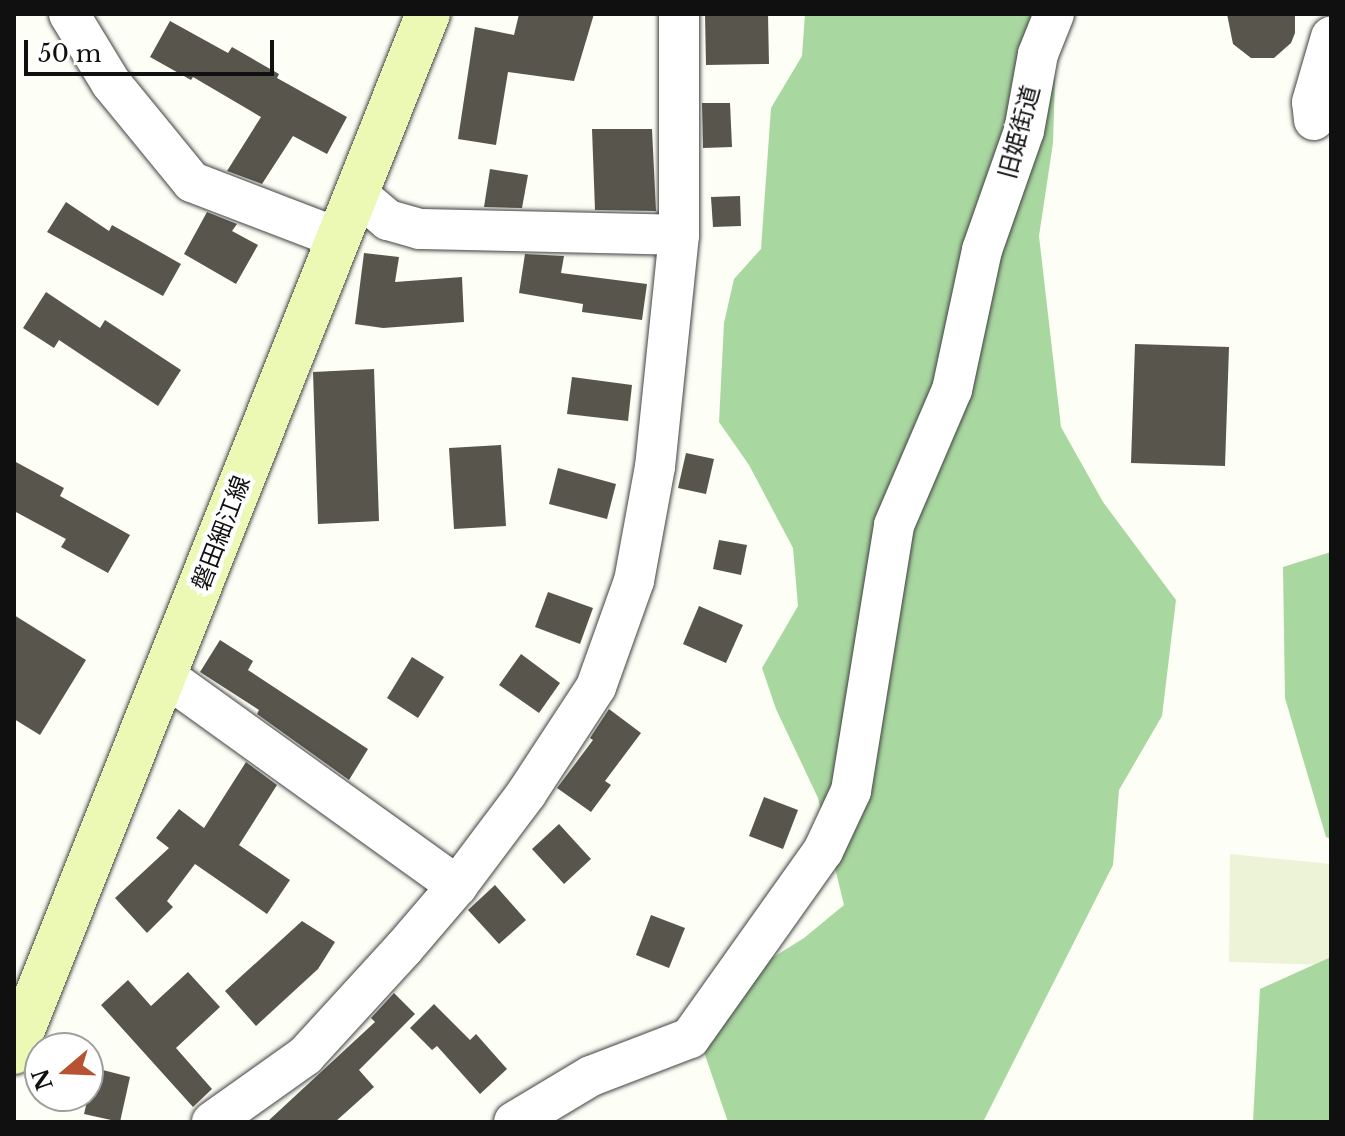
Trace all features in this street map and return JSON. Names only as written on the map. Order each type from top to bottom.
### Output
[{"type":"main road","name":"磐田細江線","points":[[14,1052],[428,14]]},
{"type":"street","points":[[69,14],[111,83],[192,182],[338,238]]},
{"type":"street","points":[[212,1122],[305,1056],[457,886],[526,794],[596,687],[634,581],[655,467],[679,235],[679,14]]},
{"type":"street","name":"旧姫街道","points":[[514,1122],[591,1076],[690,1038],[823,851],[851,791],[894,525],[952,390],[982,250],[1024,131],[1038,54],[1054,14]]},
{"type":"street","points":[[1314,120],[1312,102],[1331,37]]},
{"type":"street","points":[[356,193],[388,220],[420,229],[679,235]]},
{"type":"street","points":[[165,676],[457,886]]},
{"type":"green space","points":[[805,14],[1057,14],[1053,143],[1039,236],[1061,427],[1103,502],[1176,600],[1162,716],[1119,790],[1113,865],[983,1122],[728,1122],[704,1052],[759,966],[804,938],[844,905],[818,798],[776,709],[762,668],[798,606],[793,548],[749,465],[719,422],[724,323],[734,279],[761,249],[771,108],[802,56]]},
{"type":"green space","points":[[1331,552],[1331,839],[1326,837],[1285,698],[1283,567]]},
{"type":"green space","points":[[1230,854],[1331,864],[1331,965],[1229,962]]},
{"type":"green space","points":[[1331,957],[1331,1122],[1253,1122],[1260,989]]},
{"type":"building","points":[[519,14],[594,14],[574,81],[508,72],[496,145],[458,139],[475,27],[514,35]]},
{"type":"building","points":[[705,14],[768,14],[769,64],[706,65]]},
{"type":"building","points":[[1227,14],[1295,14],[1295,33],[1291,43],[1274,58],[1251,58],[1233,44]]},
{"type":"building","points":[[170,21],[228,53],[232,47],[279,74],[277,78],[347,117],[327,154],[293,136],[262,184],[227,171],[261,117],[193,77],[191,80],[150,57]]},
{"type":"building","points":[[702,103],[730,103],[732,147],[703,148]]},
{"type":"building","points":[[592,129],[652,129],[656,211],[595,210]]},
{"type":"building","points":[[490,169],[528,175],[522,208],[484,207]]},
{"type":"building","points":[[740,196],[741,226],[713,227],[711,197]]},
{"type":"building","points":[[66,202],[109,231],[112,225],[181,264],[163,296],[47,232]]},
{"type":"building","points":[[207,212],[237,224],[232,231],[258,245],[236,284],[184,254]]},
{"type":"building","points":[[364,253],[399,257],[395,282],[462,277],[464,322],[383,328],[355,324]]},
{"type":"building","points":[[525,254],[564,256],[561,273],[647,284],[642,320],[582,312],[583,304],[519,293]]},
{"type":"building","points":[[46,292],[100,328],[105,320],[181,370],[158,406],[59,340],[54,348],[23,328]]},
{"type":"building","points":[[1135,344],[1229,347],[1225,466],[1131,463]]},
{"type":"building","points":[[374,369],[379,521],[318,524],[313,372]]},
{"type":"building","points":[[572,377],[632,385],[628,421],[567,414]]},
{"type":"building","points":[[501,445],[506,526],[454,529],[449,448]]},
{"type":"building","points":[[686,453],[714,459],[706,494],[678,488]]},
{"type":"building","points":[[14,461],[64,488],[60,496],[130,535],[108,573],[61,547],[66,539],[14,511]]},
{"type":"building","points":[[558,468],[616,484],[607,519],[549,504]]},
{"type":"building","points":[[719,540],[747,545],[741,575],[713,569]]},
{"type":"building","points":[[548,592],[593,608],[580,644],[535,627]]},
{"type":"building","points":[[699,606],[743,625],[726,663],[683,644]]},
{"type":"building","points":[[14,615],[86,660],[40,735],[14,719]]},
{"type":"building","points":[[220,640],[253,661],[248,670],[368,749],[349,780],[257,714],[259,710],[200,672]]},
{"type":"building","points":[[521,654],[560,683],[539,713],[499,685]]},
{"type":"building","points":[[412,657],[444,677],[418,718],[387,698]]},
{"type":"building","points":[[609,709],[641,733],[605,781],[611,785],[591,812],[557,788],[593,740],[590,738]]},
{"type":"building","points":[[246,762],[277,785],[239,845],[290,880],[267,914],[195,864],[167,901],[173,907],[147,933],[115,898],[169,848],[156,838],[179,809],[204,828]]},
{"type":"building","points":[[764,797],[798,810],[783,849],[749,836]]},
{"type":"building","points":[[559,824],[591,859],[564,884],[532,849]]},
{"type":"building","points":[[495,885],[526,920],[499,944],[468,910]]},
{"type":"building","points":[[651,915],[685,928],[669,968],[636,955]]},
{"type":"building","points":[[302,921],[335,942],[318,969],[256,1026],[225,991]]},
{"type":"building","points":[[188,972],[220,1007],[176,1048],[212,1089],[193,1107],[101,1005],[128,980],[151,1006]]},
{"type":"building","points":[[394,993],[415,1014],[359,1070],[374,1087],[335,1122],[267,1122],[375,1022],[371,1018]]},
{"type":"building","points":[[434,1004],[470,1040],[476,1034],[507,1069],[480,1094],[437,1046],[432,1050],[410,1028]]},
{"type":"building","points":[[104,1070],[130,1077],[120,1122],[84,1114],[104,1112]]}]
